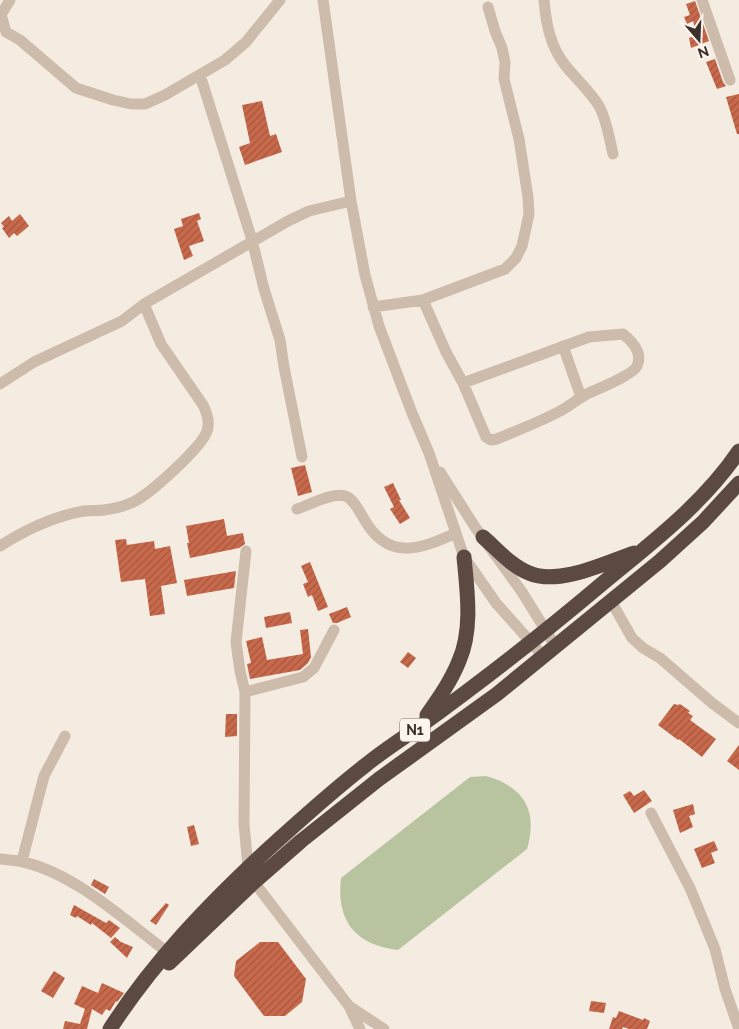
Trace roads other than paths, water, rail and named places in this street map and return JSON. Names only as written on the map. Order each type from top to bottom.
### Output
[{"type":"highway","name":"N1","points":[[110,1029],[167,952],[201,913],[248,867],[325,798],[368,763],[531,642],[642,550],[682,516],[706,492],[739,451]]},
{"type":"highway","name":"N1","points":[[117,1029],[167,964],[254,882],[379,778],[496,694],[550,652],[660,561],[703,522],[739,483]]},
{"type":"highway","points":[[483,537],[520,568],[528,573],[544,578],[577,572],[642,550]]},
{"type":"highway","points":[[417,728],[449,682],[460,660],[465,640],[467,616],[464,556]]},
{"type":"street","points":[[10,0],[1,12],[3,37],[20,40],[76,88],[131,104],[145,104],[166,96],[225,60],[246,42],[280,0]]},
{"type":"street","points":[[323,0],[351,201],[365,275],[388,351],[429,453],[464,556],[496,603],[531,642],[550,652]]},
{"type":"street","points":[[544,0],[552,44],[563,63],[604,116],[613,154]]},
{"type":"street","points":[[702,0],[730,80]]},
{"type":"street","points":[[374,307],[423,300],[505,270],[516,258],[522,246],[529,214],[528,197],[519,139],[504,79],[502,48],[488,6]]},
{"type":"street","points":[[200,75],[252,240],[264,289],[280,340],[302,457]]},
{"type":"street","points":[[0,384],[34,362],[122,321],[144,304],[252,240],[288,221],[309,211],[351,201]]},
{"type":"street","points":[[423,300],[486,436],[491,440],[562,410],[581,397],[628,375],[636,368],[639,359],[637,349],[631,340],[623,334],[589,337],[463,383]]},
{"type":"street","points":[[0,546],[34,528],[69,514],[87,510],[105,510],[133,502],[151,491],[201,443],[208,430],[208,415],[161,344],[144,304]]},
{"type":"street","points":[[563,346],[581,397]]},
{"type":"street","points":[[429,453],[546,630],[550,652]]},
{"type":"street","points":[[297,509],[336,495],[345,496],[352,500],[374,534],[387,544],[398,549],[424,546],[456,533]]},
{"type":"street","points":[[246,551],[236,642],[245,692],[244,824],[248,867],[254,882],[349,1006],[360,1029]]},
{"type":"street","points":[[611,601],[632,638],[643,648],[660,658],[712,703],[739,723]]},
{"type":"street","points":[[245,692],[304,677],[314,668],[334,630]]},
{"type":"street","points":[[22,861],[44,776],[65,736]]},
{"type":"street","points":[[651,813],[690,888],[715,949],[725,989],[739,1029]]},
{"type":"street","points":[[0,859],[22,861],[55,873],[79,888],[167,952]]},
{"type":"street","points":[[349,1006],[384,1029]]}]
